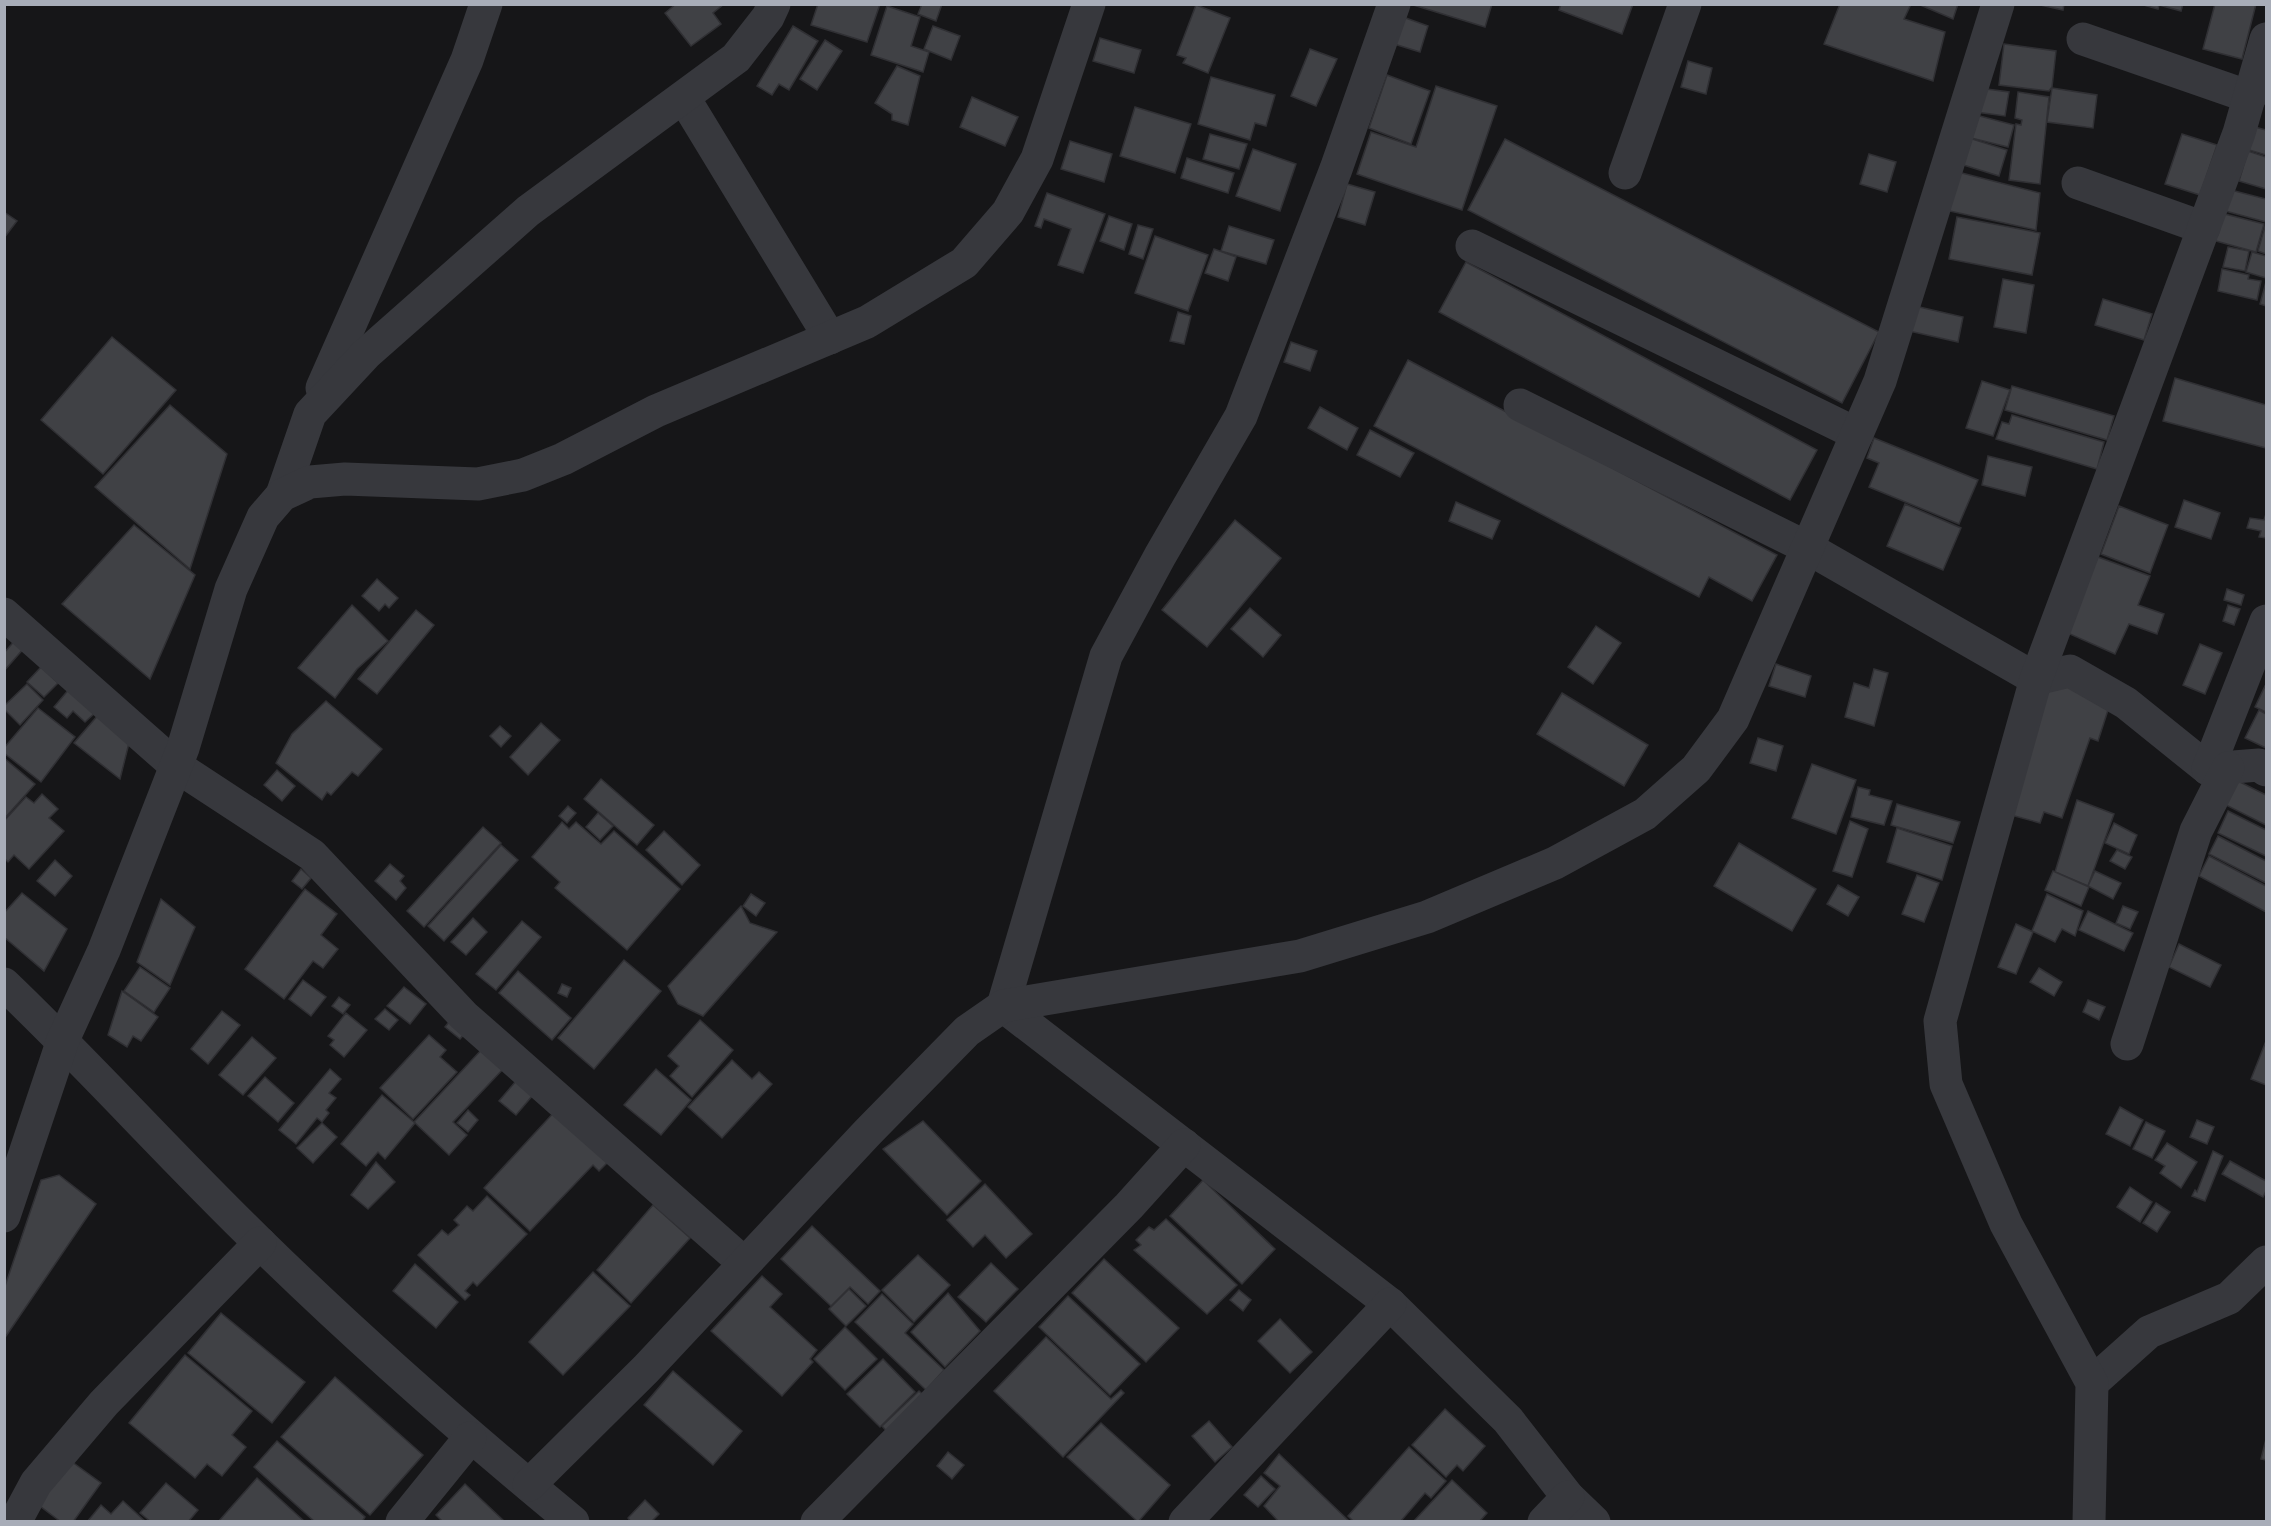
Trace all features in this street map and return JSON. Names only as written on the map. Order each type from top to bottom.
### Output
[{"type":"street","points":[[282,495],[310,414],[458,81],[486,4]]},
{"type":"street","points":[[310,414],[366,354],[528,211],[736,58],[768,17],[774,4]]},
{"type":"street","points":[[4,1216],[63,1040],[104,950],[176,766],[231,589],[262,517],[282,495],[310,482],[345,479],[478,484],[524,475],[563,459],[656,411],[867,322],[964,263],[1008,212],[1037,159],[1089,4]]},
{"type":"street","points":[[1003,1006],[1106,656],[1160,556],[1241,416],[1336,169],[1394,4]]},
{"type":"street","points":[[1625,173],[1685,4]]},
{"type":"street","points":[[529,1485],[646,1370],[744,1263],[967,1031],[1003,1006],[1300,956],[1427,917],[1555,863],[1645,814],[1696,769],[1733,719],[1880,381],[1998,4]]},
{"type":"street","points":[[2083,39],[2250,97]]},
{"type":"street","points":[[2089,1521],[2092,1383],[2006,1224],[1946,1084],[1940,1021],[2036,679],[2204,228],[2250,97],[2266,39]]},
{"type":"street","points":[[684,98],[830,338]]},
{"type":"street","points":[[2079,183],[2204,228]]},
{"type":"street","points":[[1472,246],[1857,434]]},
{"type":"street","points":[[1520,405],[1806,547],[2036,679],[2070,671],[2126,704],[2218,768],[2259,765],[2266,770]]},
{"type":"street","points":[[4,614],[176,766],[312,855],[464,1016],[744,1263]]},
{"type":"street","points":[[2127,1044],[2266,621]]},
{"type":"street","points":[[4,984],[63,1040],[260,1243],[470,1438],[573,1521]]},
{"type":"street","points":[[1003,1006],[1390,1304],[1508,1420],[1568,1497],[1594,1521]]},
{"type":"street","points":[[817,1521],[1120,1215],[1184,1145]]},
{"type":"street","points":[[15,1521],[36,1483],[104,1403],[260,1243]]},
{"type":"street","points":[[2092,1383],[2149,1332],[2229,1298],[2266,1262]]},
{"type":"street","points":[[1185,1521],[1390,1304]]},
{"type":"street","points":[[402,1521],[470,1438]]},
{"type":"street","points":[[1544,1521],[1568,1497]]},
{"type":"building","points":[[676,4],[724,4],[713,13],[721,24],[691,46],[665,13]]},
{"type":"building","points":[[818,4],[880,4],[867,42],[811,25]]},
{"type":"building","points":[[922,4],[942,4],[936,21],[918,14]]},
{"type":"building","points":[[1410,4],[1492,4],[1485,27]]},
{"type":"building","points":[[1561,4],[1633,4],[1622,34],[1559,10]]},
{"type":"building","points":[[1840,4],[1911,4],[1904,19],[1945,32],[1933,81],[1824,44]]},
{"type":"building","points":[[1918,4],[1958,4],[1953,19]]},
{"type":"building","points":[[2036,4],[2064,4],[2063,10]]},
{"type":"building","points":[[2140,4],[2183,4],[2181,11],[2159,5],[2158,9]]},
{"type":"building","points":[[2215,4],[2256,4],[2242,59],[2203,49]]},
{"type":"building","points":[[1196,5],[1230,18],[1208,73],[1183,63],[1186,58],[1177,55]]},
{"type":"building","points":[[887,6],[920,17],[911,46],[929,52],[923,72],[871,55]]},
{"type":"building","points":[[1403,17],[1428,26],[1420,52],[1394,44]]},
{"type":"building","points":[[793,26],[818,41],[789,90],[779,84],[772,95],[757,86]]},
{"type":"building","points":[[933,26],[960,36],[951,60],[924,49]]},
{"type":"building","points":[[1100,38],[1141,50],[1134,73],[1093,61]]},
{"type":"building","points":[[825,40],[842,51],[817,90],[800,79]]},
{"type":"building","points":[[2004,44],[2056,51],[2052,87],[2049,91],[1999,85]]},
{"type":"building","points":[[1310,49],[1337,59],[1316,106],[1291,96]]},
{"type":"building","points":[[1688,61],[1712,68],[1706,94],[1681,87]]},
{"type":"building","points":[[897,66],[920,76],[908,125],[892,120],[892,114],[875,103]]},
{"type":"building","points":[[1387,75],[1430,91],[1411,144],[1369,128]]},
{"type":"building","points":[[1211,77],[1275,95],[1266,126],[1255,123],[1250,140],[1198,124]]},
{"type":"building","points":[[1436,86],[1497,106],[1462,210],[1357,174],[1371,132],[1416,147]]},
{"type":"building","points":[[1979,88],[2009,92],[2005,116],[1976,112]]},
{"type":"building","points":[[2052,88],[2097,95],[2093,128],[2047,122]]},
{"type":"building","points":[[2018,92],[2049,97],[2040,184],[2009,180],[2016,124],[2021,125],[2022,120],[2015,118]]},
{"type":"building","points":[[972,97],[1018,117],[1005,146],[960,127]]},
{"type":"building","points":[[1135,107],[1191,124],[1175,173],[1120,156]]},
{"type":"building","points":[[1972,114],[2014,125],[2008,147],[1967,137]]},
{"type":"building","points":[[2255,127],[2266,130],[2266,155],[2249,150]]},
{"type":"building","points":[[1210,134],[1247,144],[1239,169],[1203,159]]},
{"type":"building","points":[[2182,134],[2217,145],[2200,195],[2165,184]]},
{"type":"building","points":[[1966,137],[2007,150],[1999,176],[1957,163]]},
{"type":"building","points":[[1505,139],[1879,332],[1842,403],[1468,210]]},
{"type":"building","points":[[1070,141],[1112,154],[1104,182],[1061,169]]},
{"type":"building","points":[[1253,149],[1296,164],[1280,211],[1236,196]]},
{"type":"building","points":[[2248,151],[2266,157],[2266,189],[2239,181]]},
{"type":"building","points":[[1869,154],[1896,162],[1887,192],[1860,184]]},
{"type":"building","points":[[1187,158],[1234,173],[1228,193],[1181,178]]},
{"type":"building","points":[[1954,171],[2040,193],[2036,230],[1945,210]]},
{"type":"building","points":[[1347,184],[1375,192],[1365,225],[1338,217]]},
{"type":"building","points":[[2223,188],[2266,199],[2266,222],[2218,209]]},
{"type":"building","points":[[1047,193],[1105,214],[1083,273],[1058,265],[1071,229],[1044,219],[1041,228],[1035,226]]},
{"type":"building","points":[[2213,211],[2264,224],[2256,252],[2205,238]]},
{"type":"building","points":[[4,212],[17,221],[4,238]]},
{"type":"building","points":[[1109,216],[1132,224],[1124,250],[1100,241]]},
{"type":"building","points":[[1957,217],[2040,233],[2032,275],[1949,259]]},
{"type":"building","points":[[2266,223],[2266,254],[2258,251]]},
{"type":"building","points":[[1138,225],[1153,229],[1143,259],[1129,254]]},
{"type":"building","points":[[1229,226],[1274,240],[1266,264],[1221,251]]},
{"type":"building","points":[[1155,236],[1208,255],[1188,311],[1135,293]]},
{"type":"building","points":[[2228,247],[2249,251],[2245,271],[2223,267]]},
{"type":"building","points":[[1214,249],[1236,257],[1228,281],[1205,273]]},
{"type":"building","points":[[2252,252],[2266,256],[2266,278],[2246,272]]},
{"type":"building","points":[[1466,262],[1817,450],[1790,500],[1439,312]]},
{"type":"building","points":[[2222,269],[2249,275],[2248,279],[2261,281],[2257,300],[2218,291]]},
{"type":"building","points":[[2003,279],[2034,285],[2026,333],[1994,327]]},
{"type":"building","points":[[2266,282],[2266,306],[2260,304]]},
{"type":"building","points":[[2103,299],[2152,314],[2144,340],[2095,325]]},
{"type":"building","points":[[1915,306],[1963,317],[1958,342],[1909,331]]},
{"type":"building","points":[[1178,312],[1191,316],[1184,344],[1170,341]]},
{"type":"building","points":[[112,337],[176,390],[103,474],[41,420]]},
{"type":"building","points":[[1291,342],[1317,351],[1310,371],[1284,362]]},
{"type":"building","points":[[1408,360],[1777,555],[1752,601],[1709,577],[1699,597],[1374,426]]},
{"type":"building","points":[[2175,378],[2266,405],[2266,448],[2163,421]]},
{"type":"building","points":[[1982,381],[2010,390],[1993,436],[1966,428]]},
{"type":"building","points":[[2012,386],[2114,416],[2107,440],[2005,410]]},
{"type":"building","points":[[170,405],[227,454],[190,569],[95,487]]},
{"type":"building","points":[[1320,407],[1358,428],[1347,450],[1308,428]]},
{"type":"building","points":[[2012,415],[2104,442],[2097,469],[1996,439],[2002,422],[2009,424]]},
{"type":"building","points":[[1370,430],[1414,453],[1400,477],[1357,455]]},
{"type":"building","points":[[1874,438],[1978,480],[1959,524],[1869,487],[1879,463],[1867,458]]},
{"type":"building","points":[[1988,456],[2032,467],[2025,496],[1982,485]]},
{"type":"building","points":[[2184,500],[2220,513],[2211,539],[2175,527]]},
{"type":"building","points":[[1456,502],[1500,521],[1492,539],[1449,521]]},
{"type":"building","points":[[1905,504],[1961,528],[1943,570],[1887,546]]},
{"type":"building","points":[[2119,506],[2168,525],[2150,573],[2101,554]]},
{"type":"building","points":[[2266,514],[2266,538],[2259,537],[2261,531],[2247,528],[2250,518],[2264,520]]},
{"type":"building","points":[[1235,520],[1281,558],[1207,647],[1162,610]]},
{"type":"building","points":[[134,525],[195,575],[150,679],[62,604]]},
{"type":"building","points":[[2098,557],[2150,576],[2138,605],[2164,614],[2157,634],[2129,624],[2115,654],[2063,631]]},
{"type":"building","points":[[377,579],[398,598],[389,608],[385,604],[379,611],[362,596]]},
{"type":"building","points":[[2227,589],[2244,595],[2241,605],[2224,600]]},
{"type":"building","points":[[352,605],[388,641],[357,669],[335,698],[298,668]]},
{"type":"building","points":[[2228,605],[2240,609],[2234,625],[2223,621]]},
{"type":"building","points":[[1250,608],[1281,635],[1263,657],[1231,629]]},
{"type":"building","points":[[416,610],[434,625],[377,694],[358,679]]},
{"type":"building","points":[[1596,626],[1621,643],[1593,684],[1568,667]]},
{"type":"building","points":[[16,639],[25,647],[4,671],[4,653]]},
{"type":"building","points":[[2200,644],[2222,653],[2205,694],[2183,685]]},
{"type":"building","points":[[1776,664],[1811,676],[1805,697],[1769,686]]},
{"type":"building","points":[[41,667],[58,683],[44,697],[27,682]]},
{"type":"building","points":[[1874,669],[1888,673],[1874,726],[1845,717],[1854,683],[1869,688]]},
{"type":"building","points":[[2067,681],[2109,707],[2098,741],[2090,738],[2062,818],[2044,812],[2040,823],[2011,815],[2047,690]]},
{"type":"building","points":[[27,684],[43,700],[20,725],[4,709],[4,706]]},
{"type":"building","points":[[2266,687],[2266,712],[2255,707]]},
{"type":"building","points":[[70,688],[96,712],[85,722],[73,711],[67,718],[54,707]]},
{"type":"building","points":[[1562,693],[1648,745],[1624,786],[1537,734]]},
{"type":"building","points":[[326,701],[382,749],[358,776],[352,772],[331,795],[327,792],[322,800],[276,763],[292,734]]},
{"type":"building","points":[[38,708],[75,737],[41,782],[4,753],[4,748]]},
{"type":"building","points":[[2259,710],[2266,714],[2266,748],[2245,738]]},
{"type":"building","points":[[99,714],[131,735],[120,779],[74,743]]},
{"type":"building","points":[[541,723],[560,740],[528,775],[510,757]]},
{"type":"building","points":[[500,726],[511,736],[501,747],[490,736]]},
{"type":"building","points":[[1758,738],[1783,746],[1776,771],[1750,763]]},
{"type":"building","points":[[4,758],[35,784],[4,819]]},
{"type":"building","points":[[1812,764],[1856,780],[1836,834],[1792,818]]},
{"type":"building","points":[[277,770],[295,786],[282,801],[264,785]]},
{"type":"building","points":[[601,779],[654,825],[637,845],[584,799]]},
{"type":"building","points":[[2238,781],[2266,795],[2266,825],[2226,805]]},
{"type":"building","points":[[1858,787],[1870,790],[1869,795],[1892,801],[1884,825],[1851,817]]},
{"type":"building","points":[[42,794],[58,809],[49,818],[64,831],[29,869],[14,855],[8,862],[4,858],[4,821],[26,797],[34,803]]},
{"type":"building","points":[[2077,800],[2114,814],[2088,886],[2055,872]]},
{"type":"building","points":[[1897,804],[1960,822],[1953,843],[1891,825]]},
{"type":"building","points":[[568,806],[576,813],[567,823],[559,816]]},
{"type":"building","points":[[2228,811],[2266,830],[2266,856],[2218,833]]},
{"type":"building","points":[[598,813],[613,826],[600,840],[586,827]]},
{"type":"building","points":[[1850,821],[1868,829],[1852,877],[1833,871]]},
{"type":"building","points":[[562,822],[569,829],[576,822],[601,844],[614,831],[680,889],[627,950],[555,888],[560,882],[532,857]]},
{"type":"building","points":[[2114,823],[2137,835],[2129,854],[2105,843]]},
{"type":"building","points":[[483,827],[501,843],[424,927],[407,911]]},
{"type":"building","points":[[1897,828],[1952,846],[1942,880],[1887,862]]},
{"type":"building","points":[[664,831],[700,865],[682,885],[646,850]]},
{"type":"building","points":[[2218,836],[2266,861],[2266,883],[2209,854]]},
{"type":"building","points":[[1739,843],[1816,889],[1792,931],[1714,886]]},
{"type":"building","points":[[501,845],[518,860],[444,941],[428,926]]},
{"type":"building","points":[[2117,850],[2132,857],[2125,869],[2110,861]]},
{"type":"building","points":[[2209,856],[2266,886],[2266,912],[2199,876]]},
{"type":"building","points":[[55,860],[72,876],[55,896],[37,881]]},
{"type":"building","points":[[390,864],[404,876],[400,881],[406,888],[396,900],[375,881]]},
{"type":"building","points":[[301,869],[311,878],[302,889],[292,881]]},
{"type":"building","points":[[2053,871],[2089,887],[2081,906],[2045,890]]},
{"type":"building","points":[[2095,871],[2121,883],[2113,899],[2088,886]]},
{"type":"building","points":[[1917,875],[1939,883],[1924,922],[1902,914]]},
{"type":"building","points":[[1838,885],[1859,897],[1848,916],[1827,904]]},
{"type":"building","points":[[305,889],[337,914],[321,935],[338,949],[323,968],[313,961],[284,999],[245,969]]},
{"type":"building","points":[[22,893],[67,929],[44,971],[4,937],[4,913]]},
{"type":"building","points":[[751,894],[765,903],[756,916],[743,906]]},
{"type":"building","points":[[2047,894],[2083,911],[2075,936],[2062,929],[2055,942],[2032,931]]},
{"type":"building","points":[[161,899],[195,927],[170,985],[137,962]]},
{"type":"building","points":[[741,906],[750,923],[777,932],[703,1016],[678,1004],[668,986]]},
{"type":"building","points":[[2123,906],[2138,912],[2130,929],[2116,923]]},
{"type":"building","points":[[2088,911],[2133,933],[2124,951],[2079,930]]},
{"type":"building","points":[[473,918],[487,932],[466,955],[451,942]]},
{"type":"building","points":[[522,921],[541,937],[496,990],[476,974]]},
{"type":"building","points":[[2016,924],[2033,932],[2016,974],[1998,967]]},
{"type":"building","points":[[2179,944],[2221,965],[2210,987],[2169,967]]},
{"type":"building","points":[[624,960],[661,991],[594,1069],[558,1038]]},
{"type":"building","points":[[140,967],[170,988],[154,1012],[124,991]]},
{"type":"building","points":[[2039,968],[2062,982],[2054,996],[2030,982]]},
{"type":"building","points":[[518,971],[571,1018],[552,1040],[499,993]]},
{"type":"building","points":[[303,980],[326,997],[311,1016],[289,999]]},
{"type":"building","points":[[562,984],[571,988],[567,997],[558,993]]},
{"type":"building","points":[[404,987],[426,1004],[410,1024],[387,1006]]},
{"type":"building","points":[[122,991],[158,1017],[141,1041],[133,1036],[127,1047],[108,1035]]},
{"type":"building","points":[[339,997],[350,1005],[343,1014],[332,1006]]},
{"type":"building","points":[[2088,1000],[2105,1007],[2099,1020],[2083,1012]]},
{"type":"building","points":[[385,1009],[398,1020],[389,1030],[375,1019]]},
{"type":"building","points":[[222,1011],[240,1025],[208,1064],[191,1049]]},
{"type":"building","points":[[346,1013],[367,1030],[344,1057],[330,1045],[334,1040],[328,1036]]},
{"type":"building","points":[[452,1018],[467,1031],[460,1039],[445,1027]]},
{"type":"building","points":[[700,1020],[733,1050],[692,1097],[670,1076],[679,1066],[668,1056]]},
{"type":"building","points":[[429,1035],[446,1050],[440,1057],[457,1072],[413,1119],[380,1088]]},
{"type":"building","points":[[252,1037],[276,1058],[243,1095],[219,1075]]},
{"type":"building","points":[[2266,1041],[2266,1085],[2251,1079]]},
{"type":"building","points":[[484,1047],[505,1067],[453,1122],[467,1135],[449,1155],[414,1122]]},
{"type":"building","points":[[732,1060],[752,1079],[759,1072],[772,1084],[722,1138],[688,1107]]},
{"type":"building","points":[[330,1069],[341,1079],[329,1093],[336,1098],[326,1110],[329,1113],[322,1122],[317,1118],[296,1144],[279,1130]]},
{"type":"building","points":[[656,1069],[691,1100],[661,1135],[624,1105]]},
{"type":"building","points":[[265,1077],[294,1103],[278,1122],[248,1096]]},
{"type":"building","points":[[516,1081],[533,1095],[516,1115],[499,1101]]},
{"type":"building","points":[[382,1095],[415,1123],[385,1159],[378,1152],[366,1166],[341,1144]]},
{"type":"building","points":[[2120,1107],[2143,1120],[2130,1146],[2106,1134]]},
{"type":"building","points":[[558,1108],[609,1161],[599,1171],[593,1165],[530,1231],[484,1188]]},
{"type":"building","points":[[468,1110],[478,1120],[468,1132],[457,1123]]},
{"type":"building","points":[[2197,1120],[2214,1127],[2207,1144],[2190,1137]]},
{"type":"building","points":[[923,1121],[981,1181],[947,1215],[883,1149]]},
{"type":"building","points":[[2146,1122],[2165,1131],[2152,1158],[2133,1149]]},
{"type":"building","points":[[322,1123],[337,1137],[313,1163],[297,1148]]},
{"type":"building","points":[[2167,1143],[2197,1162],[2181,1188],[2160,1173],[2165,1166],[2155,1160]]},
{"type":"building","points":[[2213,1151],[2223,1156],[2205,1201],[2192,1196],[2195,1190],[2197,1192]]},
{"type":"building","points":[[2230,1161],[2266,1181],[2266,1191],[2263,1197],[2222,1174]]},
{"type":"building","points":[[376,1162],[395,1182],[368,1209],[351,1195]]},
{"type":"building","points":[[59,1175],[96,1204],[4,1339],[4,1289],[41,1180]]},
{"type":"building","points":[[1203,1180],[1275,1249],[1242,1284],[1170,1216]]},
{"type":"building","points":[[985,1184],[1032,1234],[1006,1258],[985,1235],[973,1247],[947,1220]]},
{"type":"building","points":[[2130,1187],[2152,1202],[2140,1222],[2117,1207]]},
{"type":"building","points":[[487,1196],[527,1234],[477,1286],[473,1282],[465,1291],[470,1295],[465,1300],[418,1255],[442,1230],[448,1235],[459,1225],[454,1220],[467,1206],[473,1211]]},
{"type":"building","points":[[2156,1203],[2170,1212],[2157,1232],[2143,1223]]},
{"type":"building","points":[[653,1205],[690,1238],[631,1303],[597,1270]]},
{"type":"building","points":[[1166,1219],[1237,1285],[1207,1314],[1134,1250],[1141,1245],[1136,1240],[1149,1227],[1154,1230]]},
{"type":"building","points":[[812,1226],[880,1291],[868,1304],[850,1287],[831,1306],[781,1259]]},
{"type":"building","points":[[918,1255],[950,1285],[914,1322],[882,1290]]},
{"type":"building","points":[[1104,1259],[1179,1328],[1146,1362],[1072,1293]]},
{"type":"building","points":[[991,1263],[1018,1289],[986,1322],[958,1297]]},
{"type":"building","points":[[415,1264],[458,1302],[436,1328],[393,1291]]},
{"type":"building","points":[[593,1272],[630,1306],[563,1375],[529,1342]]},
{"type":"building","points":[[762,1276],[782,1294],[770,1307],[817,1350],[810,1359],[813,1362],[782,1396],[711,1331]]},
{"type":"building","points":[[849,1289],[866,1306],[846,1326],[829,1309]]},
{"type":"building","points":[[1239,1290],[1251,1300],[1243,1311],[1230,1300]]},
{"type":"building","points":[[948,1293],[980,1331],[945,1367],[911,1332]]},
{"type":"building","points":[[882,1294],[913,1324],[905,1333],[944,1370],[926,1390],[855,1322]]},
{"type":"building","points":[[1068,1296],[1140,1364],[1110,1395],[1039,1327]]},
{"type":"building","points":[[221,1313],[305,1382],[272,1423],[188,1353]]},
{"type":"building","points":[[1280,1319],[1312,1352],[1290,1373],[1258,1341]]},
{"type":"building","points":[[845,1327],[877,1359],[845,1390],[814,1359]]},
{"type":"building","points":[[1046,1337],[1111,1399],[1121,1390],[1124,1393],[1063,1457],[994,1391]]},
{"type":"building","points":[[185,1355],[252,1411],[232,1435],[246,1447],[222,1476],[207,1464],[195,1478],[129,1423]]},
{"type":"building","points":[[883,1359],[915,1392],[880,1427],[847,1394]]},
{"type":"building","points":[[673,1371],[742,1431],[713,1465],[644,1405]]},
{"type":"building","points":[[335,1377],[423,1455],[370,1515],[281,1437]]},
{"type":"building","points":[[919,1391],[925,1397],[888,1433],[882,1426]]},
{"type":"building","points":[[1445,1409],[1485,1446],[1463,1471],[1457,1465],[1446,1477],[1412,1445]]},
{"type":"building","points":[[1209,1421],[1232,1447],[1215,1462],[1192,1436]]},
{"type":"building","points":[[1101,1423],[1170,1485],[1138,1522],[1067,1457]]},
{"type":"building","points":[[2266,1439],[2266,1460],[2261,1459]]},
{"type":"building","points":[[277,1441],[365,1517],[362,1522],[315,1522],[254,1467]]},
{"type":"building","points":[[1409,1447],[1446,1481],[1431,1498],[1425,1493],[1400,1522],[1354,1522],[1348,1516]]},
{"type":"building","points":[[948,1452],[964,1465],[952,1479],[937,1466]]},
{"type":"building","points":[[1279,1454],[1350,1522],[1279,1522],[1264,1506],[1280,1486],[1264,1473]]},
{"type":"building","points":[[68,1459],[101,1483],[73,1522],[61,1522],[36,1503]]},
{"type":"building","points":[[1261,1476],[1275,1489],[1258,1507],[1244,1495]]},
{"type":"building","points":[[257,1478],[305,1522],[218,1522]]},
{"type":"building","points":[[1452,1480],[1487,1513],[1479,1522],[1413,1522]]},
{"type":"building","points":[[166,1483],[198,1510],[188,1522],[151,1522],[140,1513]]},
{"type":"building","points":[[465,1484],[505,1522],[443,1522],[436,1515]]},
{"type":"building","points":[[645,1500],[659,1514],[651,1522],[631,1522],[628,1518]]},
{"type":"building","points":[[123,1501],[146,1522],[87,1522],[101,1505],[111,1514]]}]
